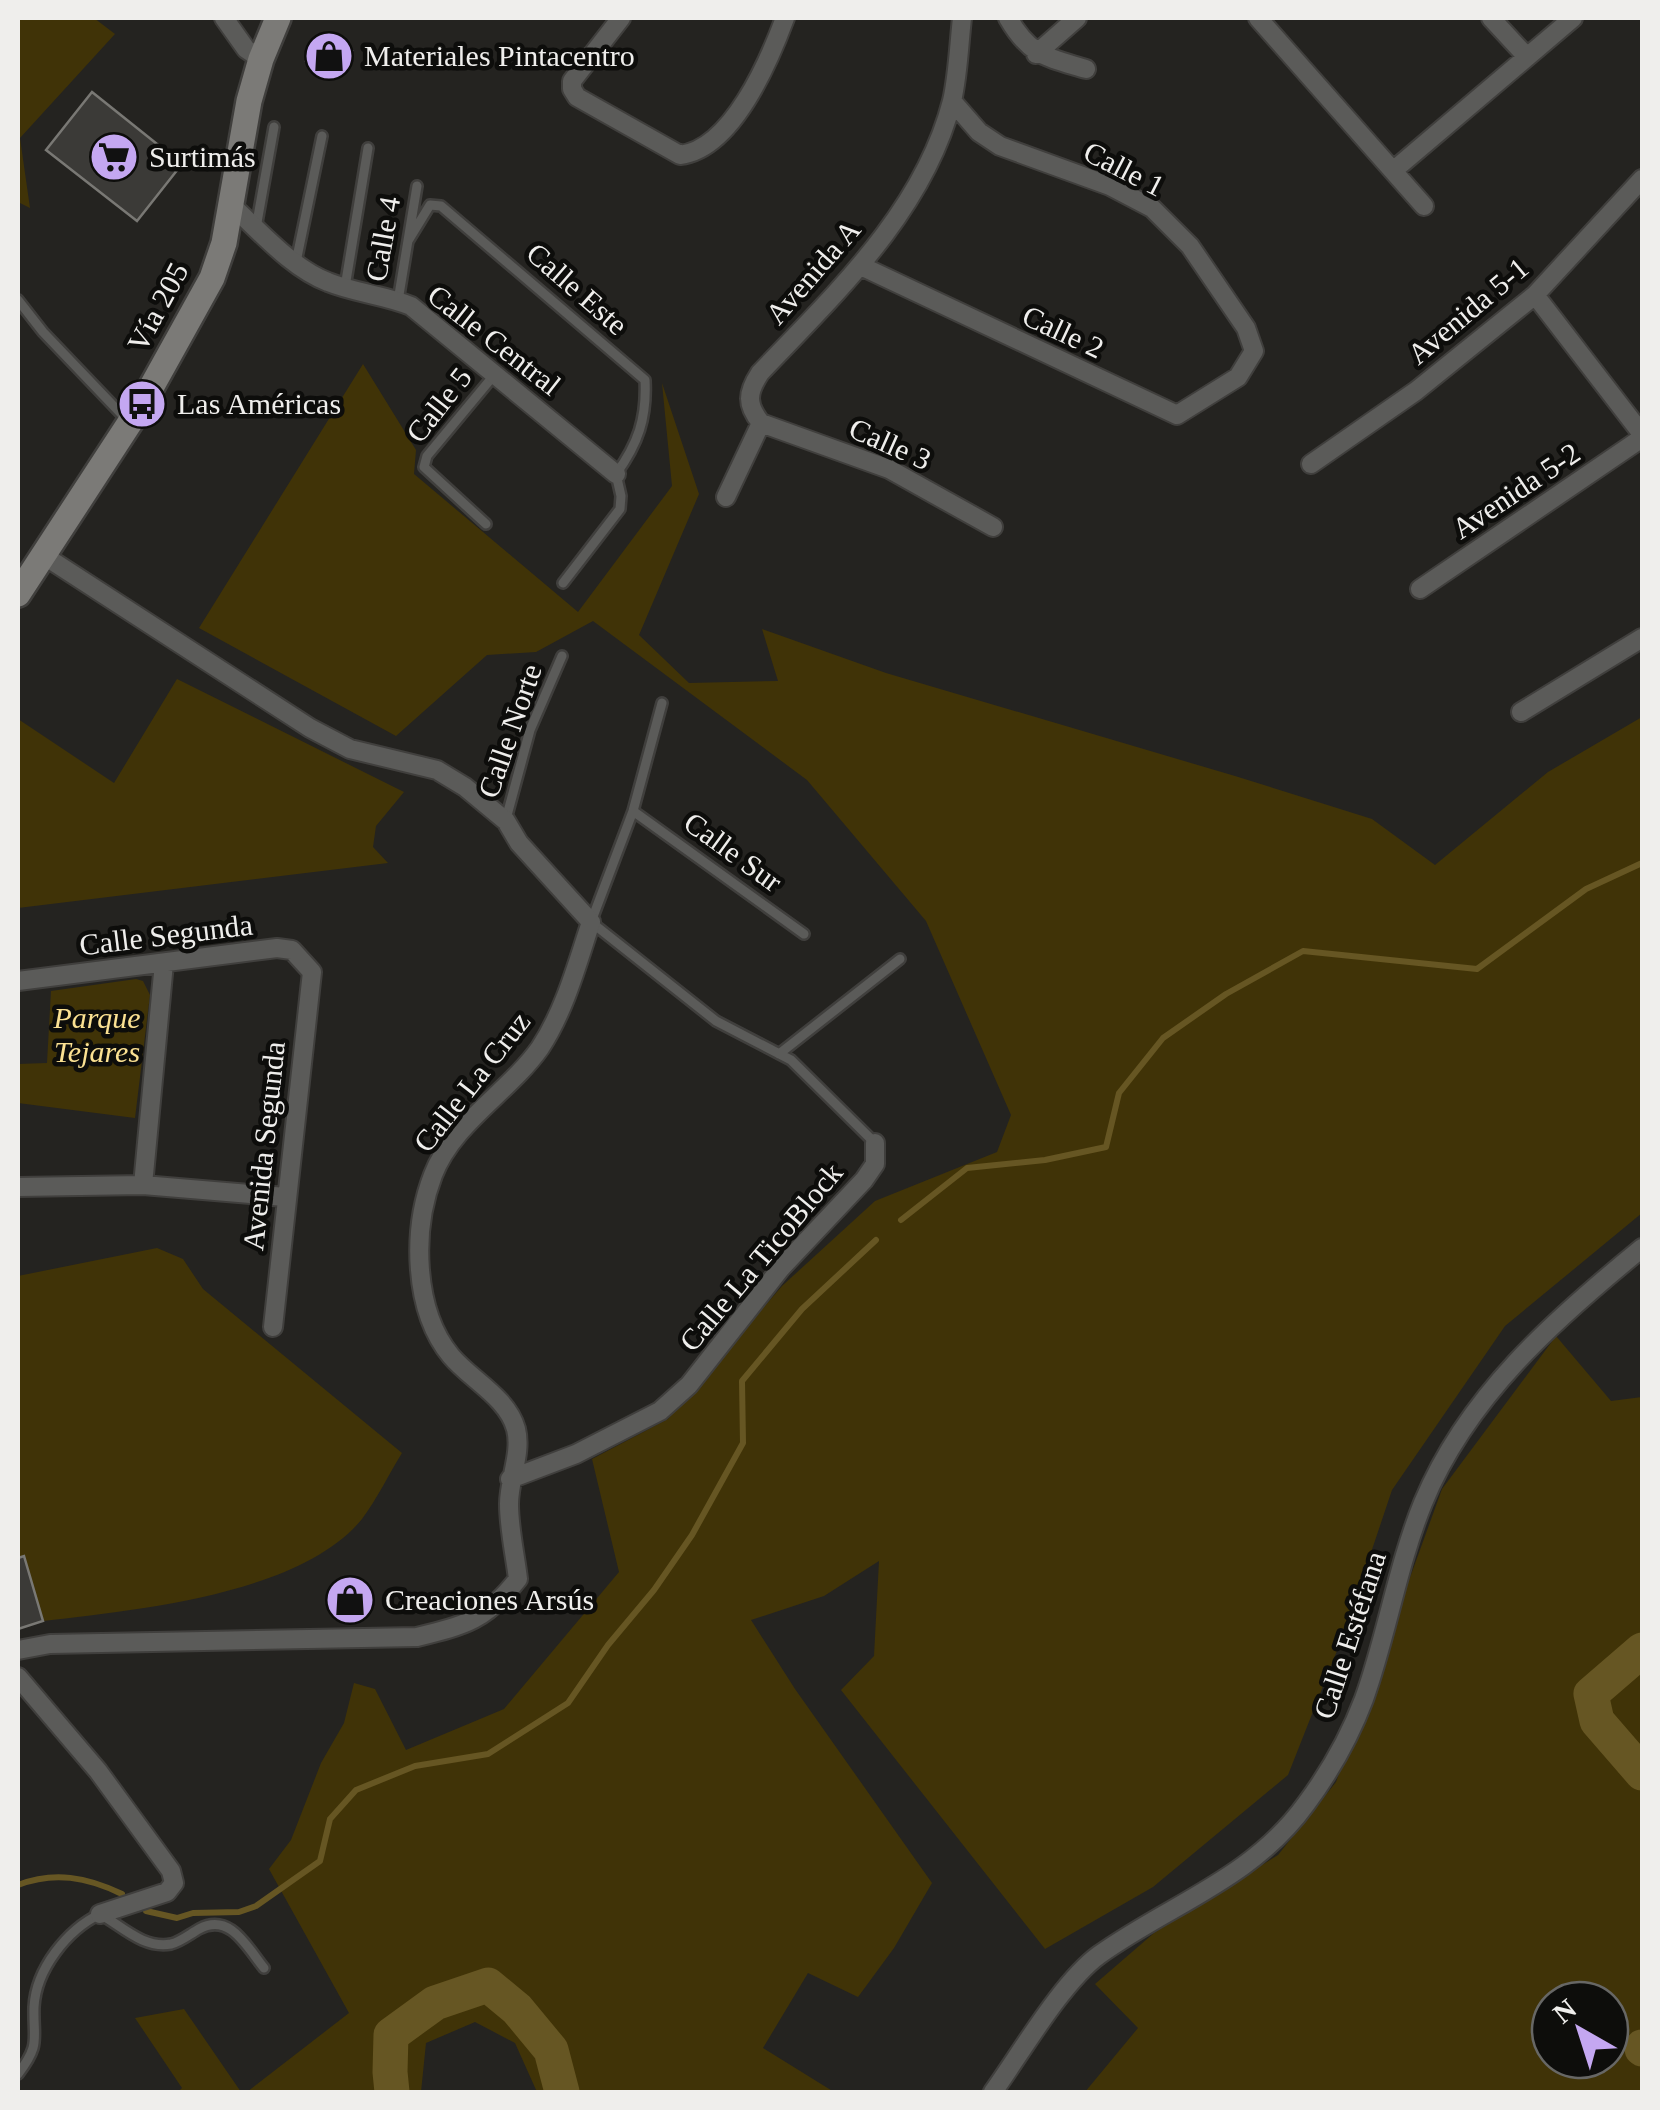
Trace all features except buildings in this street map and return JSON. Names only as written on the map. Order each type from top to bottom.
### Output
[{"type":"main road","name":"Vía 205","points":[[18,594],[130,423],[212,278],[224,243],[260,59],[278,18]]},
{"type":"street","points":[[224,18],[230,30],[260,59]]},
{"type":"street","points":[[621,18],[572,81],[572,89],[577,97],[670,152],[690,154],[718,134],[750,94],[761,78],[784,18]]},
{"type":"street","name":"Avenida A","points":[[760,424],[750,410],[748,390],[861,266],[924,173],[952,101],[962,18]]},
{"type":"street","points":[[1008,18],[1036,54],[1086,68]]},
{"type":"street","points":[[1036,54],[1077,18]]},
{"type":"street","points":[[1258,18],[1424,206]]},
{"type":"street","points":[[1491,18],[1526,57]]},
{"type":"street","points":[[1394,170],[1573,18]]},
{"type":"street","name":"Calle 1","points":[[952,101],[979,132],[1000,146],[1110,186],[1152,208],[1190,246],[1246,328],[1254,351],[1238,376]]},
{"type":"street","name":"Avenida 5-1","points":[[1310,464],[1416,391],[1534,296],[1642,179]]},
{"type":"street","name":"Calle Central","points":[[230,204],[296,262],[328,282],[398,301],[432,322],[616,474]]},
{"type":"street","name":"Calle 2","points":[[861,266],[1178,414],[1238,376]]},
{"type":"street","points":[[1534,296],[1642,436]]},
{"type":"street","points":[[726,497],[760,424]]},
{"type":"street","name":"Calle 3","points":[[760,424],[889,469],[993,526]]},
{"type":"street","name":"Avenida 5-2","points":[[1420,589],[1642,436]]},
{"type":"street","points":[[43,555],[310,728],[350,749],[437,770],[466,787],[506,822],[520,843],[592,922]]},
{"type":"street","points":[[1521,712],[1642,638]]},
{"type":"street","name":"Calle La Cruz","points":[[18,1650],[50,1644],[417,1637],[460,1627],[498,1604],[518,1579],[509,1506],[510,1479],[518,1447],[511,1417],[491,1392],[453,1358],[433,1330],[423,1293],[424,1204],[434,1172],[453,1140],[512,1080],[549,1032],[592,922]]},
{"type":"street","name":"Calle Segunda","points":[[18,981],[277,948],[292,950],[312,972]]},
{"type":"street","points":[[143,1184],[164,963]]},
{"type":"street","name":"Avenida Segunda","points":[[273,1327],[312,972]]},
{"type":"street","name":"Calle La TicoBlock","points":[[510,1479],[619,1434],[660,1411],[689,1385],[781,1268],[864,1180],[875,1164],[874,1143]]},
{"type":"street","points":[[18,1187],[143,1184],[285,1198]]},
{"type":"street","name":"Calle Estéfana","points":[[993,2092],[1066,1991],[1096,1957],[1240,1869],[1275,1839],[1304,1806],[1336,1758],[1364,1699],[1406,1551],[1442,1464],[1466,1423],[1544,1331],[1642,1248]]},
{"type":"street","points":[[18,1677],[98,1772],[171,1870],[174,1882],[168,1892],[100,1914]]},
{"type":"lane","points":[[256,228],[274,127]]},
{"type":"lane","points":[[296,262],[322,136]]},
{"type":"lane","points":[[344,287],[368,148]]},
{"type":"lane","name":"Calle 4","points":[[398,301],[417,186]]},
{"type":"lane","name":"Calle Este","points":[[408,241],[424,212],[437,204],[645,380],[647,407],[641,432],[616,474]]},
{"type":"lane","points":[[18,300],[43,332],[130,423]]},
{"type":"lane","name":"Calle 5","points":[[486,524],[424,467],[428,456],[495,374]]},
{"type":"lane","points":[[563,583],[620,509],[616,474]]},
{"type":"lane","name":"Calle Norte","points":[[506,822],[530,730],[562,656]]},
{"type":"lane","points":[[592,922],[632,811],[662,703]]},
{"type":"lane","name":"Calle Sur","points":[[632,811],[804,934]]},
{"type":"lane","name":"Calle La TicoBlock","points":[[592,922],[716,1021],[791,1060],[874,1143]]},
{"type":"lane","points":[[779,1054],[900,959]]},
{"type":"lane","points":[[18,2074],[30,2058],[37,2032],[34,2007],[53,1958],[64,1939],[81,1923],[100,1914],[136,1937],[159,1943],[172,1944],[201,1928],[224,1924],[264,1968]]},
{"type":"green space","points":[[18,18],[94,18],[115,34],[20,138],[30,208],[18,202]]},
{"type":"green space","points":[[363,364],[416,450],[414,474],[578,612],[672,486],[662,383],[699,494],[639,635],[689,683],[778,681],[762,629],[886,673],[1372,819],[1435,865],[1548,772],[1642,717],[1642,1213],[1505,1326],[1392,1490],[1344,1633],[1288,1775],[1153,1887],[1045,1949],[841,1690],[874,1656],[879,1561],[824,1596],[751,1620],[932,1883],[894,1948],[858,1997],[808,1973],[763,2048],[834,2092],[537,2092],[515,2043],[475,2022],[426,2043],[421,2092],[247,2092],[349,2013],[269,1869],[291,1840],[321,1763],[344,1723],[354,1683],[375,1689],[406,1750],[504,1709],[619,1572],[592,1459],[668,1419],[782,1286],[875,1201],[997,1152],[1011,1115],[926,921],[807,780],[593,621],[536,652],[487,655],[396,736],[199,628]]},
{"type":"green space","points":[[177,679],[404,792],[376,826],[373,847],[388,863],[18,908],[18,719],[114,783]]},
{"type":"green space","name":"Parque Tejares","points":[[143,981],[150,995],[135,1118],[18,1103],[18,1064],[47,1063],[51,991]]},
{"type":"green space","points":[[157,1248],[183,1259],[203,1289],[402,1453],[362,1519],[334,1545],[299,1565],[214,1594],[43,1621],[24,1557],[18,1558],[18,1276]]},
{"type":"green space","points":[[1556,1336],[1611,1401],[1642,1397],[1642,2092],[1085,2092],[1138,2028],[1095,1984],[1154,1933],[1278,1855],[1336,1782],[1442,1489]]},
{"type":"green space","points":[[184,2009],[241,2092],[178,2092],[182,2088],[135,2018]]},
{"type":"waterway","points":[[901,1220],[967,1168],[1045,1160],[1106,1147],[1119,1093],[1163,1038],[1226,994],[1303,951],[1477,969],[1586,889],[1642,863]]},
{"type":"waterway","points":[[146,1911],[177,1918],[193,1913],[239,1912],[256,1906],[320,1861],[330,1819],[356,1790],[415,1766],[488,1754],[568,1703],[692,1535],[743,1443],[742,1381],[802,1309],[876,1240]]},
{"type":"waterway","points":[[1642,1650],[1591,1694],[1597,1721],[1642,1773]]},
{"type":"waterway","points":[[18,1885],[45,1878],[70,1878],[122,1894]]},
{"type":"waterway","points":[[392,2092],[391,2035],[435,2003],[488,1985],[517,2009],[551,2050],[562,2092]]},
{"type":"place","name":"Materiales Pintacentro","points":[[329,56]]},
{"type":"place","name":"Surtimás","points":[[114,157]]},
{"type":"place","name":"Las Américas","points":[[142,404]]},
{"type":"place","name":"Creaciones Arsús","points":[[350,1600]]}]
